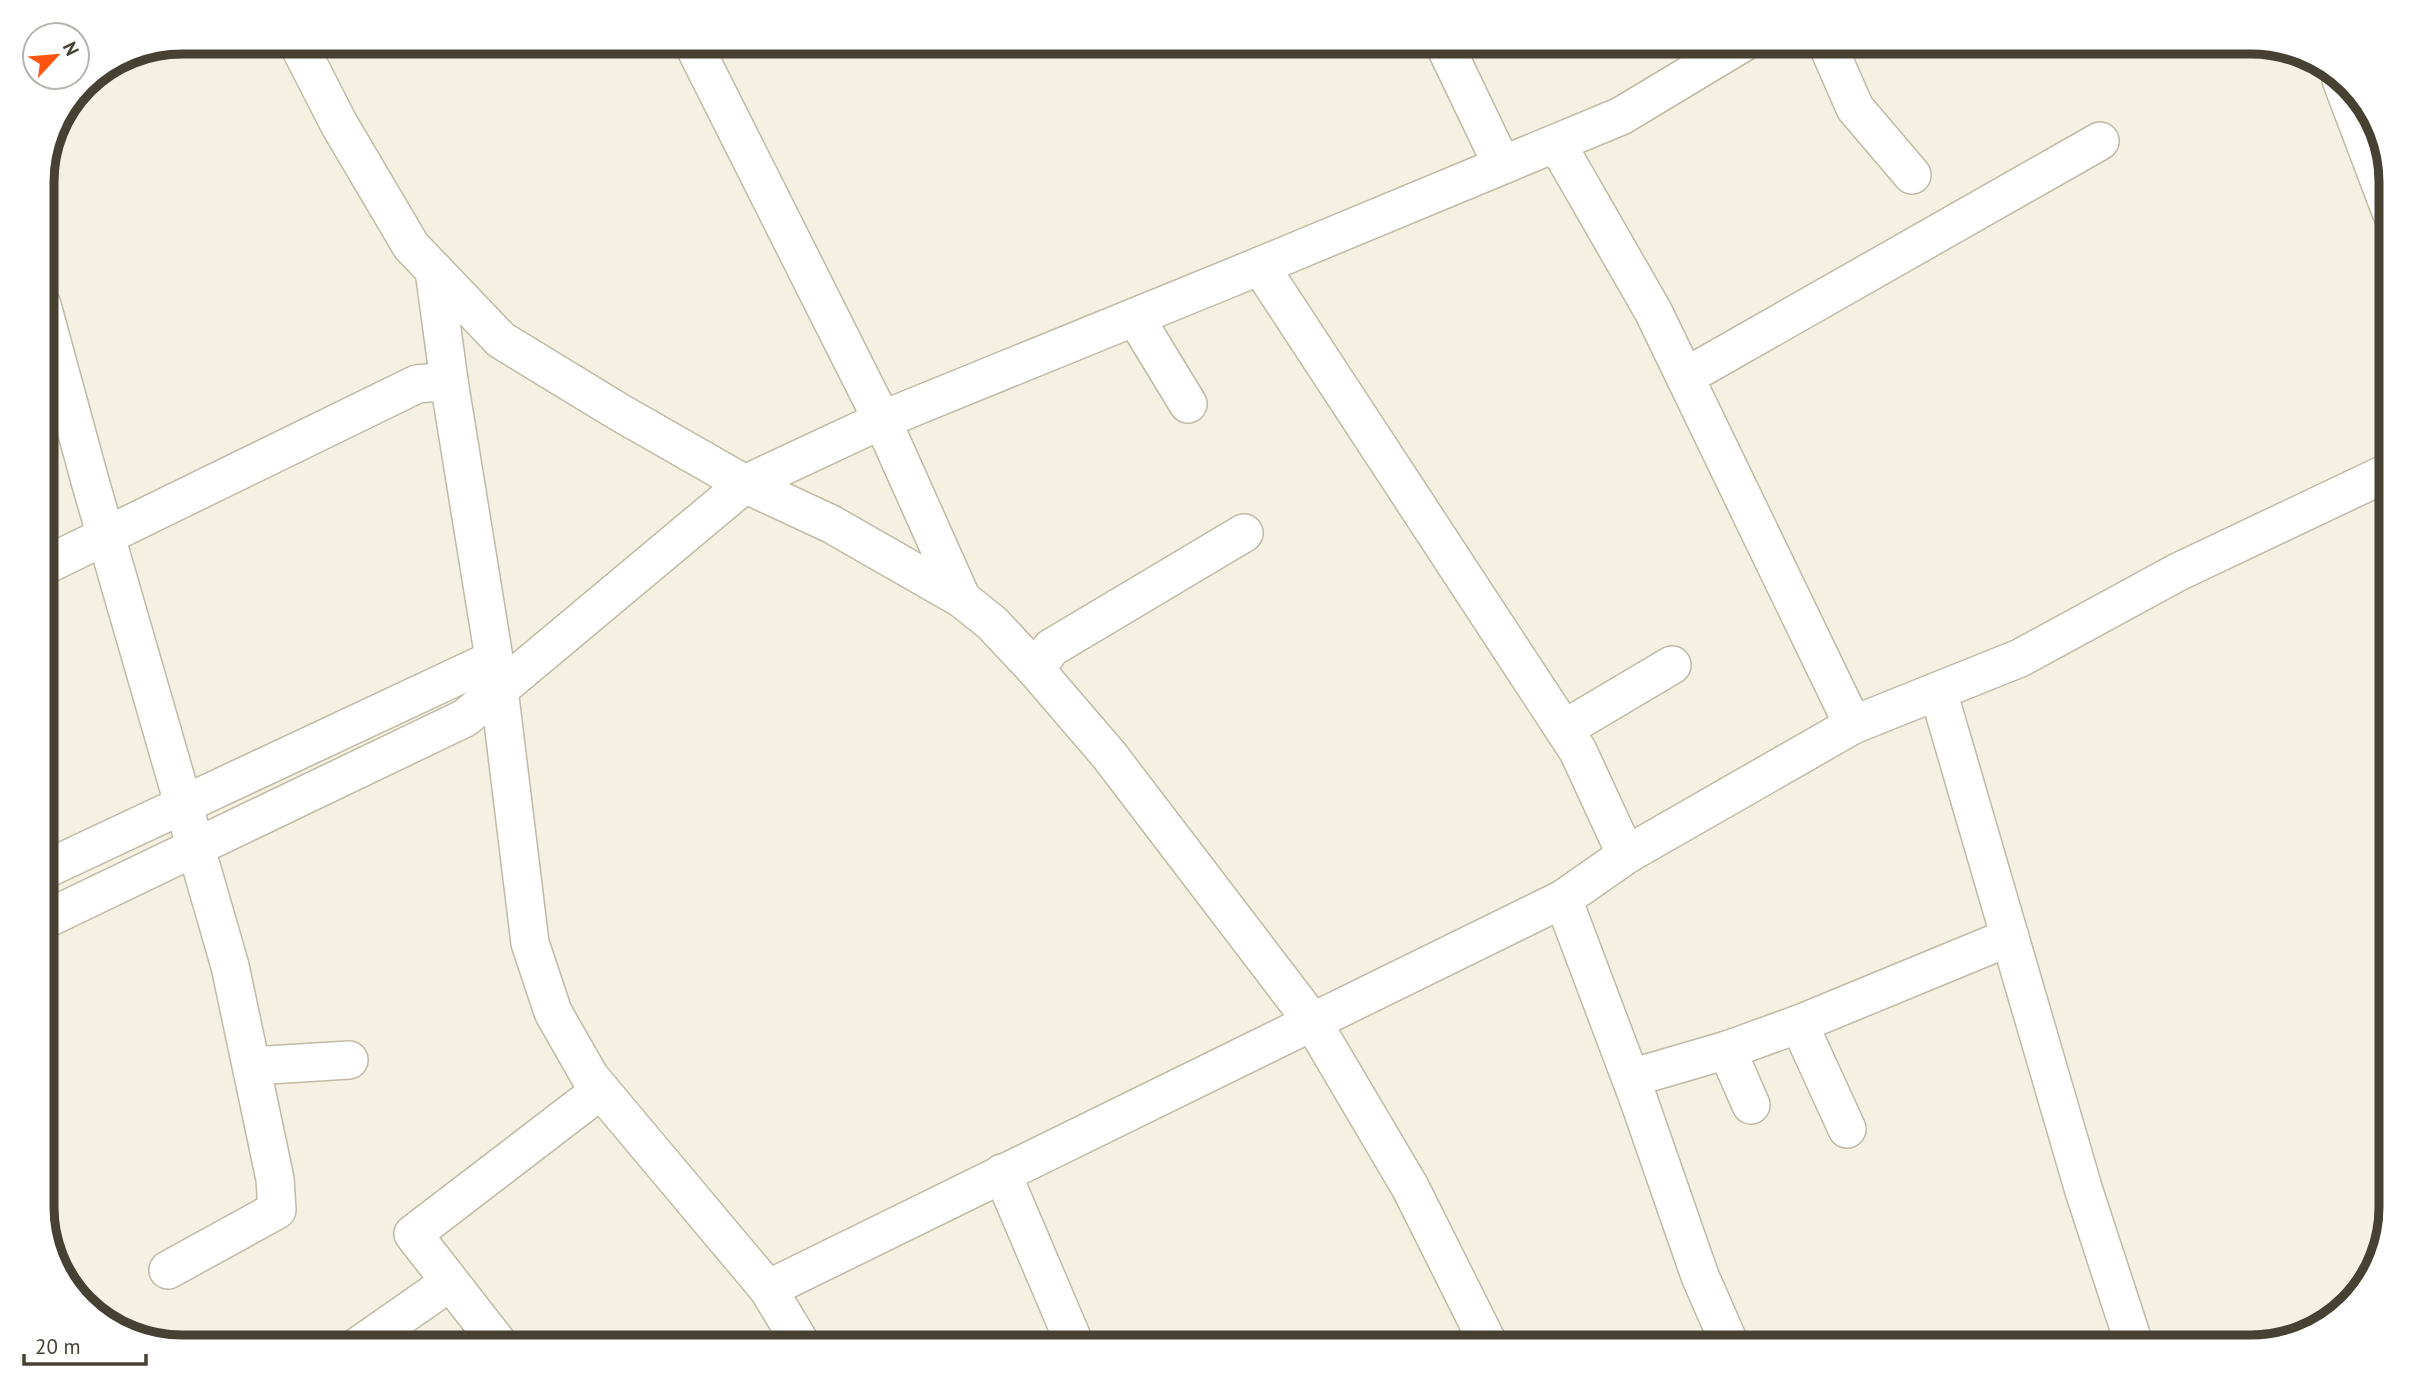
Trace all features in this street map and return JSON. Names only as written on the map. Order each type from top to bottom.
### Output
[{"type":"street","points":[[303,54],[340,124],[411,246],[501,340],[619,412],[746,484],[831,523],[962,599],[992,623],[1036,670],[1109,755],[1312,1021],[1410,1187],[1484,1335]]},
{"type":"street","points":[[698,54],[882,420],[962,599]]},
{"type":"street","points":[[1449,54],[1502,165]]},
{"type":"street","points":[[55,865],[184,803],[496,674],[746,484],[882,420],[1621,116],[1724,54]]},
{"type":"street","points":[[1831,54],[1855,108],[1912,175]]},
{"type":"street","points":[[2366,127],[2377,163]]},
{"type":"street","points":[[1685,377],[2100,141]]},
{"type":"street","points":[[1557,144],[1653,310],[1853,725]]},
{"type":"street","points":[[1260,266],[1578,751],[1626,855]]},
{"type":"street","points":[[434,270],[496,674],[530,943],[552,1012],[590,1077],[768,1289],[796,1335]]},
{"type":"street","points":[[1135,317],[1188,404]]},
{"type":"street","points":[[55,352],[230,966],[275,1179],[277,1210],[168,1270]]},
{"type":"street","points":[[55,562],[417,384],[449,381]]},
{"type":"street","points":[[768,1289],[1563,899],[1626,855],[1853,725],[2020,659],[2178,572],[2378,477]]},
{"type":"street","points":[[1036,670],[1051,648],[1244,533]]},
{"type":"street","points":[[1563,729],[1672,665]]},
{"type":"street","points":[[55,915],[465,718],[496,674]]},
{"type":"street","points":[[1938,691],[2084,1191],[2132,1335]]},
{"type":"street","points":[[1563,899],[1631,1078],[1700,1276],[1726,1335]]},
{"type":"street","points":[[1631,1078],[1727,1050],[1799,1024],[2010,937]]},
{"type":"street","points":[[1799,1024],[1847,1129]]},
{"type":"street","points":[[1727,1050],[1751,1105]]},
{"type":"street","points":[[252,1066],[349,1060]]},
{"type":"street","points":[[491,1335],[413,1234],[601,1090]]},
{"type":"street","points":[[1002,1173],[1071,1335]]},
{"type":"street","points":[[374,1335],[450,1283]]}]
